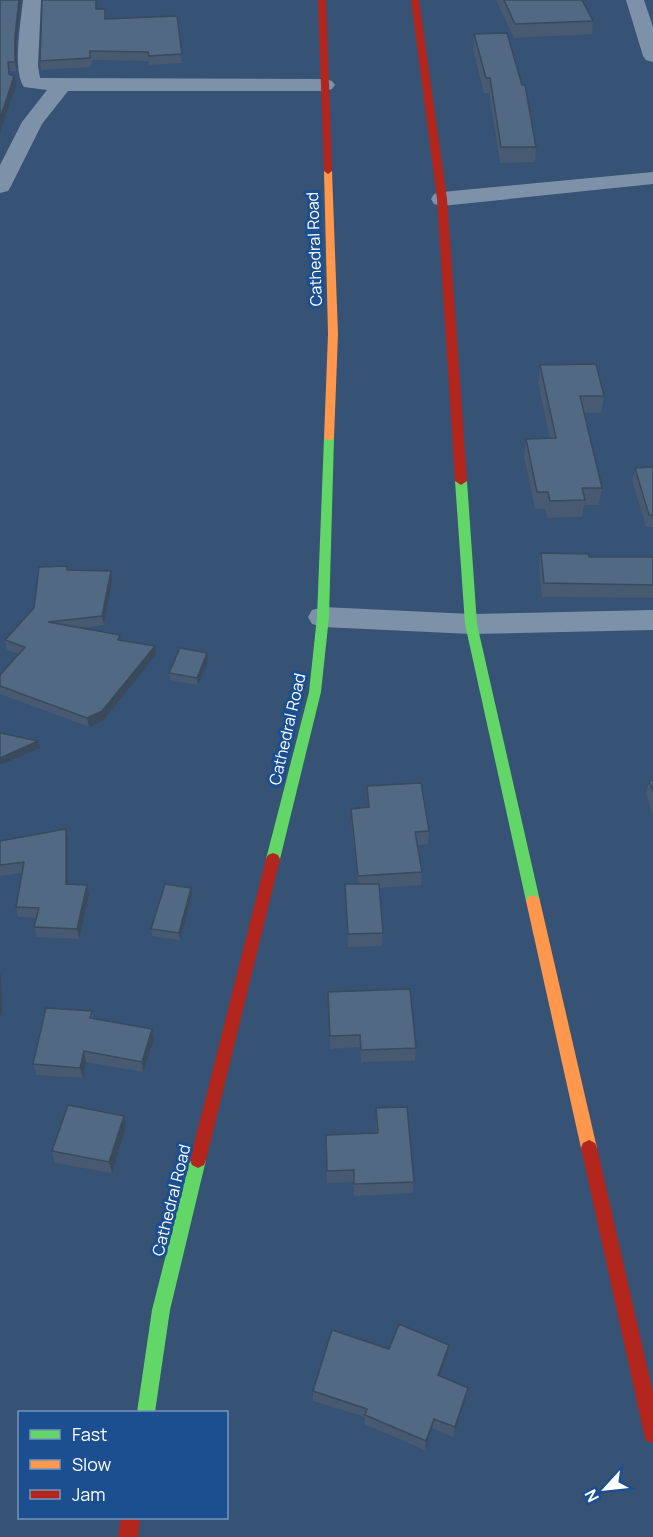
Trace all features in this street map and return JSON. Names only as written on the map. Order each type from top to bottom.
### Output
[{"type":"main road","name":"Cathedral Road","points":[[146,1411],[161,1310],[315,692],[323,617],[333,334],[322,0]]},
{"type":"main road","points":[[415,0],[442,199],[471,624],[653,1434]]},
{"type":"main road","points":[[128,1537],[131,1519]]},
{"type":"street","points":[[33,0],[28,66],[31,83],[325,85]]},
{"type":"street","points":[[635,0],[653,56]]},
{"type":"street","points":[[0,186],[32,122],[62,85]]},
{"type":"street","points":[[442,199],[653,178]]},
{"type":"street","points":[[323,617],[471,624],[653,620]]},
{"type":"building","points":[[0,0],[19,0],[15,62],[8,62],[9,74],[14,76],[0,119]]},
{"type":"building","points":[[42,0],[96,0],[96,9],[105,9],[105,19],[177,16],[182,54],[149,56],[148,52],[90,51],[90,58],[40,61]]},
{"type":"building","points":[[504,0],[582,0],[593,21],[515,24]]},
{"type":"building","points":[[507,33],[522,85],[525,85],[536,147],[501,147],[490,78],[486,78],[474,34]]},
{"type":"building","points":[[596,364],[604,396],[580,396],[602,488],[582,488],[585,500],[550,501],[548,492],[537,492],[526,439],[556,438],[540,365]]},
{"type":"building","points":[[653,467],[653,515],[649,515],[635,468]]},
{"type":"building","points":[[541,553],[589,554],[589,557],[653,557],[653,585],[544,583]]},
{"type":"building","points":[[67,566],[67,570],[111,571],[102,616],[48,622],[120,635],[118,640],[155,646],[102,711],[87,718],[0,686],[0,675],[25,647],[5,640],[34,608],[39,567]]},
{"type":"building","points":[[180,648],[207,653],[197,678],[169,673]]},
{"type":"building","points":[[0,733],[38,741],[0,758]]},
{"type":"building","points":[[421,783],[429,831],[415,832],[422,872],[358,876],[351,809],[369,807],[367,786]]},
{"type":"building","points":[[66,829],[66,884],[87,885],[77,929],[34,927],[39,908],[16,907],[24,862],[0,865],[0,841]]},
{"type":"building","points":[[165,884],[191,888],[179,933],[151,929]]},
{"type":"building","points":[[345,884],[379,884],[383,933],[348,934]]},
{"type":"building","points":[[410,989],[416,1048],[361,1050],[360,1035],[330,1036],[328,992]]},
{"type":"building","points":[[46,1008],[92,1011],[90,1018],[152,1029],[142,1062],[84,1051],[80,1068],[33,1064]]},
{"type":"building","points":[[68,1105],[124,1116],[109,1162],[52,1151]]},
{"type":"building","points":[[407,1107],[414,1182],[354,1184],[354,1170],[327,1171],[326,1135],[378,1133],[376,1108]]},
{"type":"building","points":[[399,1324],[449,1345],[438,1375],[468,1388],[455,1427],[434,1419],[426,1441],[365,1415],[367,1409],[313,1391],[332,1330],[389,1349]]},
{"type":"traffic: fast","points":[[273,859],[315,692],[323,617],[329,438]]},
{"type":"traffic: fast","points":[[461,481],[471,624],[533,901]]},
{"type":"traffic: fast","points":[[146,1411],[161,1310],[198,1160]]},
{"type":"traffic: slow","points":[[328,171],[333,334],[329,438]]},
{"type":"traffic: slow","points":[[533,901],[589,1148]]},
{"type":"traffic: jam","points":[[322,0],[328,171]]},
{"type":"traffic: jam","points":[[415,0],[442,199],[461,481]]},
{"type":"traffic: jam","points":[[198,1160],[273,859]]},
{"type":"traffic: jam","points":[[589,1148],[653,1434]]},
{"type":"traffic: jam","points":[[128,1537],[131,1519]]}]
